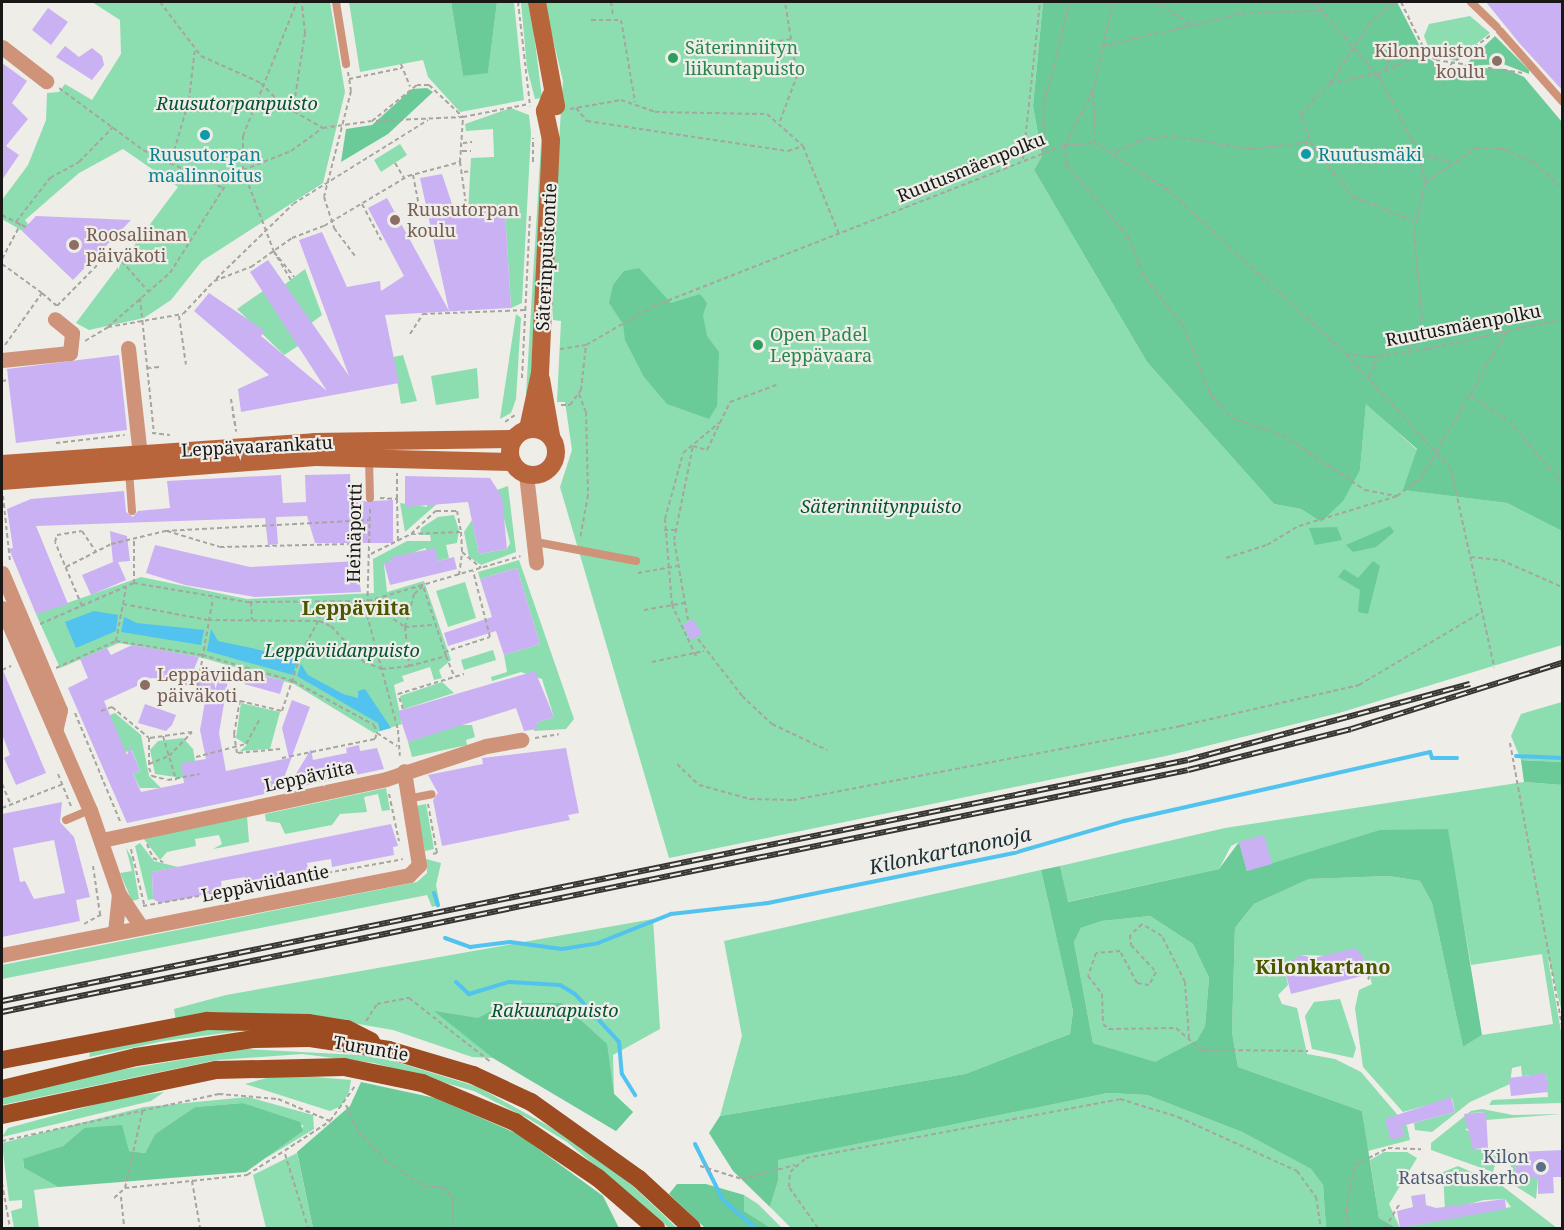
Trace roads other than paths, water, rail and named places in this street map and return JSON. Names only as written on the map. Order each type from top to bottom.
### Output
[{"type":"main road","name":"Säterinpuistontie","points":[[537,2],[551,140],[540,373],[551,436]]},
{"type":"main road","name":"Säterinpuistontie","points":[[521,434],[540,373]]},
{"type":"main road","name":"Leppävaarankatu","points":[[2,464],[135,454],[369,448],[521,434]]},
{"type":"main road","points":[[521,434],[551,436],[557,454],[552,466],[526,474],[512,462],[521,434]]},
{"type":"main road","name":"Leppävaarankatu","points":[[369,448],[512,462]]},
{"type":"main road","name":"Leppävaarankatu","points":[[2,481],[135,454]]},
{"type":"main road","points":[[2,1060],[158,1028],[266,1019],[347,1029],[389,1050]]},
{"type":"main road","name":"Turuntie","points":[[2,1089],[136,1057],[253,1039],[310,1038],[389,1050],[473,1075],[531,1101],[631,1172],[692,1228]]},
{"type":"main road","name":"Turuntie","points":[[2,1115],[216,1070],[344,1067],[422,1083],[515,1122],[598,1178],[656,1228]]},
{"type":"street","points":[[2,47],[46,81]]},
{"type":"street","points":[[2,360],[70,353],[72,333],[55,319]]},
{"type":"street","points":[[128,348],[135,454]]},
{"type":"street","points":[[526,474],[533,552]]},
{"type":"street","points":[[2,573],[60,710],[56,728]]},
{"type":"street","points":[[2,608],[77,779],[83,814],[102,840],[119,894],[141,927]]},
{"type":"street","name":"Leppäviita","points":[[102,840],[386,779],[404,771],[520,740]]},
{"type":"street","points":[[404,771],[406,800]]},
{"type":"street","name":"Leppäviidantie","points":[[2,955],[409,875],[413,860],[406,800]]},
{"type":"street","points":[[115,932],[119,894]]},
{"type":"lane","points":[[336,2],[346,64]]},
{"type":"lane","points":[[1471,2],[1563,101]]},
{"type":"lane","name":"Heinäportti","points":[[369,448],[370,498]]},
{"type":"lane","points":[[132,511],[135,454]]},
{"type":"lane","points":[[533,552],[578,548],[636,561]]},
{"type":"lane","points":[[406,800],[429,795]]},
{"type":"lane","points":[[66,820],[83,814]]},
{"type":"water","points":[[94,611],[118,615],[116,631],[76,648],[65,622]]},
{"type":"water","points":[[124,617],[137,623],[204,630],[201,645],[121,632]]},
{"type":"water","points":[[211,629],[218,641],[298,658],[293,675],[207,651]]},
{"type":"water","points":[[301,664],[308,675],[343,694],[358,698],[358,691],[365,689],[391,728],[380,731],[378,723],[297,676]]},
{"type":"waterway","name":"Kilonkartanonoja","points":[[445,938],[470,947],[510,942],[562,949],[598,943],[671,914],[768,903],[1014,853],[1124,821],[1430,752],[1432,758],[1457,758]]},
{"type":"waterway","name":"Kilonkartanonoja","points":[[1516,756],[1562,758]]},
{"type":"waterway","points":[[434,893],[438,905]]},
{"type":"waterway","points":[[456,982],[469,994],[509,982],[560,985],[575,994],[619,1042],[622,1074],[635,1095]]},
{"type":"waterway","points":[[695,1144],[723,1200],[755,1228]]},
{"type":"railway","points":[[2,1012],[1188,770],[1351,729],[1562,663]]},
{"type":"railway","points":[[2,1001],[1188,760],[1470,684]]},
{"type":"place","name":"Säterinniityn liikuntapuisto","points":[[673,58]]},
{"type":"place","name":"Kilonpuiston koulu","points":[[1497,61]]},
{"type":"place","name":"Ruusutorpan maalinnoitus","points":[[205,135]]},
{"type":"place","name":"Ruutusmäki","points":[[1306,154]]},
{"type":"place","name":"Ruusutorpan koulu","points":[[395,220]]},
{"type":"place","name":"Roosaliinan päiväkoti","points":[[74,245]]},
{"type":"place","name":"Open Padel Leppävaara","points":[[758,345]]},
{"type":"place","name":"Leppäviidan päiväkoti","points":[[145,685]]},
{"type":"place","name":"Kilon Ratsastuskerho","points":[[1541,1167]]},
{"type":"district","name":"Leppäviita","points":[[356,607]]},
{"type":"district","name":"Kilonkartano","points":[[1323,966]]},
{"type":"park label","name":"Ruusutorpanpuisto","points":[[237,103]]},
{"type":"park label","name":"Säterinniitynpuisto","points":[[881,506]]},
{"type":"park label","name":"Leppäviidanpuisto","points":[[342,650]]},
{"type":"park label","name":"Rakuunapuisto","points":[[555,1010]]}]
